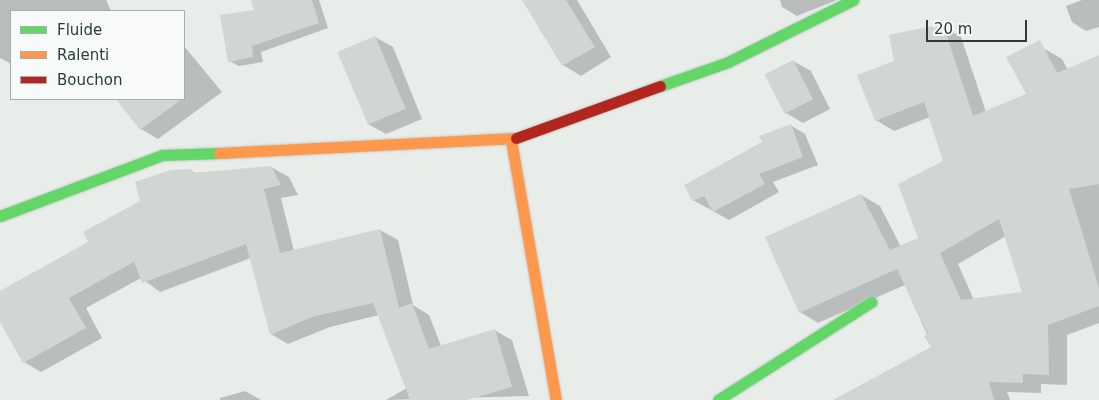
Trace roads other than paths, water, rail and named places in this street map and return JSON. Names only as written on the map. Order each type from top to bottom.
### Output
[{"type":"street","points":[[0,216],[110,171],[162,155],[512,140],[720,66],[853,0]]},
{"type":"street","points":[[512,140],[556,400]]},
{"type":"street","points":[[718,400],[871,302]]}]
